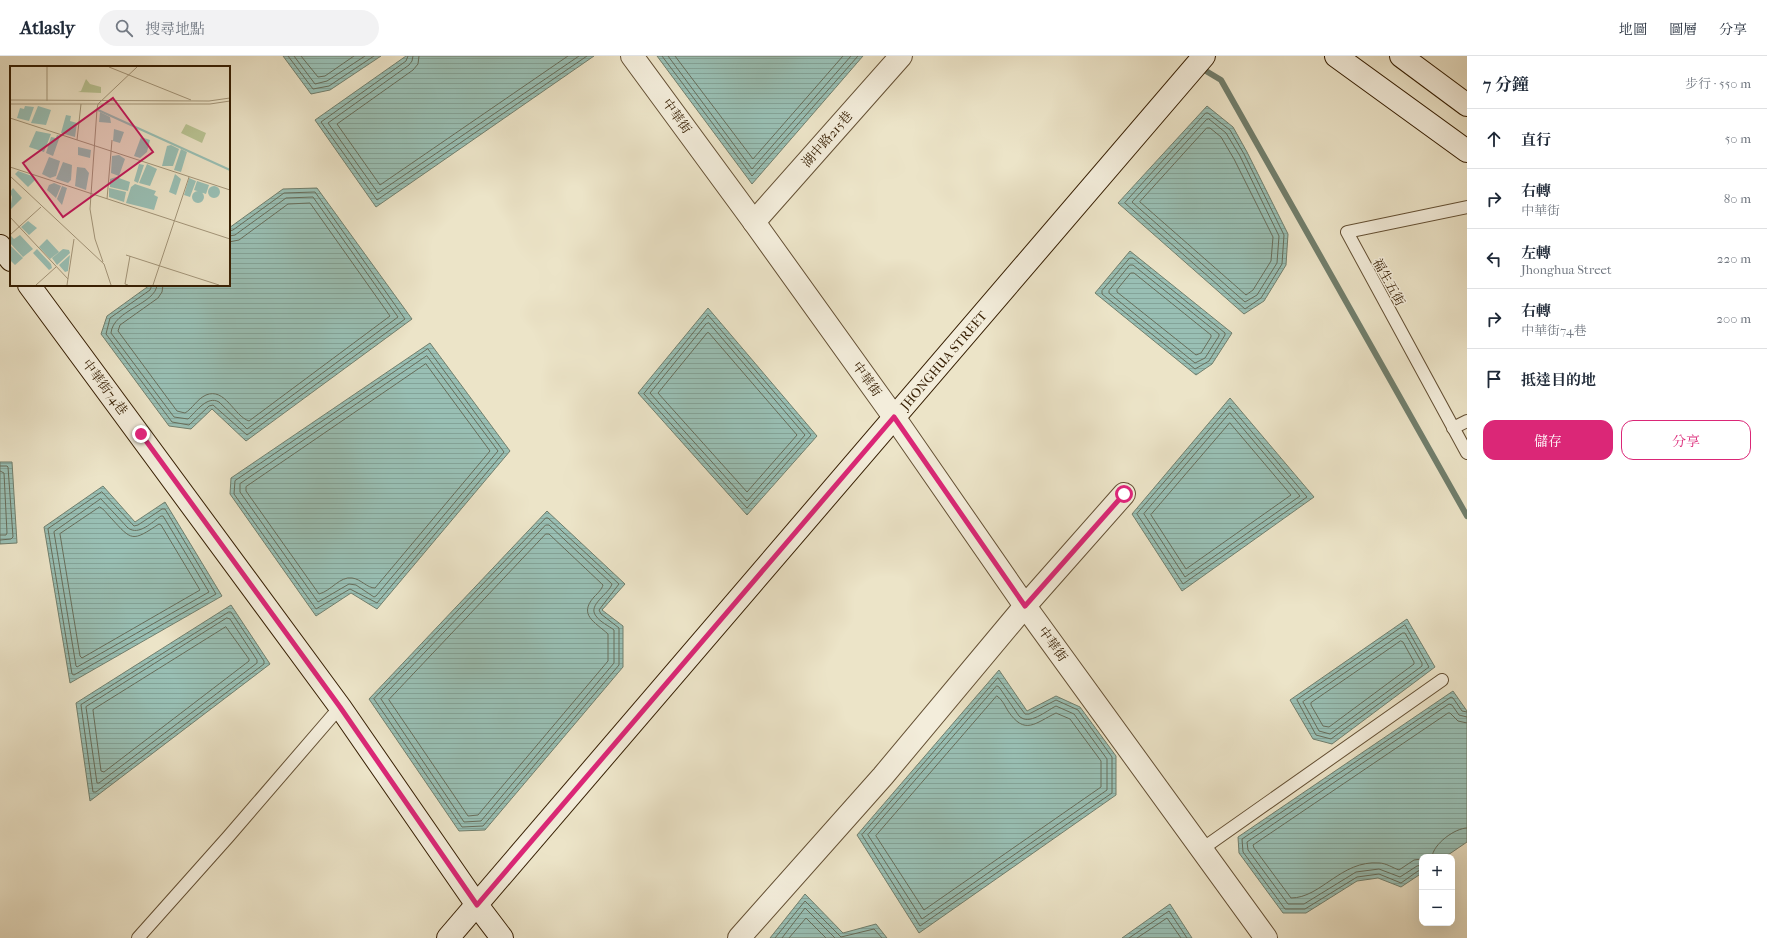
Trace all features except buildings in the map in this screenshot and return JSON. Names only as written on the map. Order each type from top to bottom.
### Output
[{"type":"street","name":"中華街","points":[[632,56],[754,222],[894,417],[1025,606],[1266,938]]},
{"type":"street","name":"湖中路215巷","points":[[754,222],[901,56]]},
{"type":"street","name":"JHONGHUA STREET","points":[[448,938],[1204,56]]},
{"type":"street","points":[[1336,56],[1467,151]]},
{"type":"street","points":[[1401,56],[1467,105]]},
{"type":"street","points":[[0,246],[10,259]]},
{"type":"street","name":"中華街74巷","points":[[30,286],[340,707],[477,905],[502,938]]},
{"type":"street","points":[[739,938],[883,776],[1025,606],[1124,494]]},
{"type":"lane","name":"福生五街","points":[[1467,207],[1346,232],[1467,452]]},
{"type":"lane","points":[[1453,428],[1467,421]]},
{"type":"lane","points":[[1202,849],[1442,680]]},
{"type":"lane","points":[[138,938],[228,837],[340,707]]},
{"type":"water","points":[[283,56],[381,56],[330,90],[311,94]]},
{"type":"water","points":[[406,56],[594,56],[376,207],[315,120]]},
{"type":"water","points":[[657,56],[863,56],[752,184]]},
{"type":"water","points":[[1207,106],[1233,127],[1288,234],[1286,265],[1264,301],[1244,314],[1118,203]]},
{"type":"water","points":[[317,188],[412,319],[246,441],[212,409],[191,429],[169,426],[101,334],[107,316],[149,286],[230,286],[230,227],[283,189]]},
{"type":"water","points":[[1130,251],[1232,333],[1212,364],[1196,375],[1095,293]]},
{"type":"water","points":[[708,308],[817,436],[747,515],[638,393]]},
{"type":"water","points":[[430,343],[510,451],[377,609],[351,593],[316,616],[230,494],[231,478]]},
{"type":"water","points":[[1230,398],[1314,497],[1182,591],[1132,514]]},
{"type":"water","points":[[0,462],[12,462],[17,543],[0,544]]},
{"type":"water","points":[[103,486],[135,522],[165,502],[222,596],[70,683],[44,527]]},
{"type":"water","points":[[547,511],[625,584],[602,610],[623,626],[623,667],[485,830],[459,831],[369,699]]},
{"type":"water","points":[[231,605],[270,664],[90,801],[76,703]]},
{"type":"water","points":[[1407,619],[1435,667],[1332,744],[1313,739],[1290,700]]},
{"type":"water","points":[[999,670],[1027,711],[1056,696],[1080,707],[1116,756],[1116,795],[919,933],[857,835]]},
{"type":"water","points":[[1453,691],[1467,711],[1467,842],[1449,854],[1419,854],[1419,875],[1401,887],[1378,878],[1357,881],[1306,913],[1283,913],[1239,853],[1238,837]]},
{"type":"water","points":[[805,894],[843,933],[876,924],[887,938],[770,938]]},
{"type":"water","points":[[1170,904],[1192,938],[1122,938]]},
{"type":"waterway","points":[[1200,69],[1201,68],[1221,80],[1467,516]]},
{"type":"route","points":[[141,434],[340,707],[477,905],[894,417],[1025,606],[1124,494]]}]
